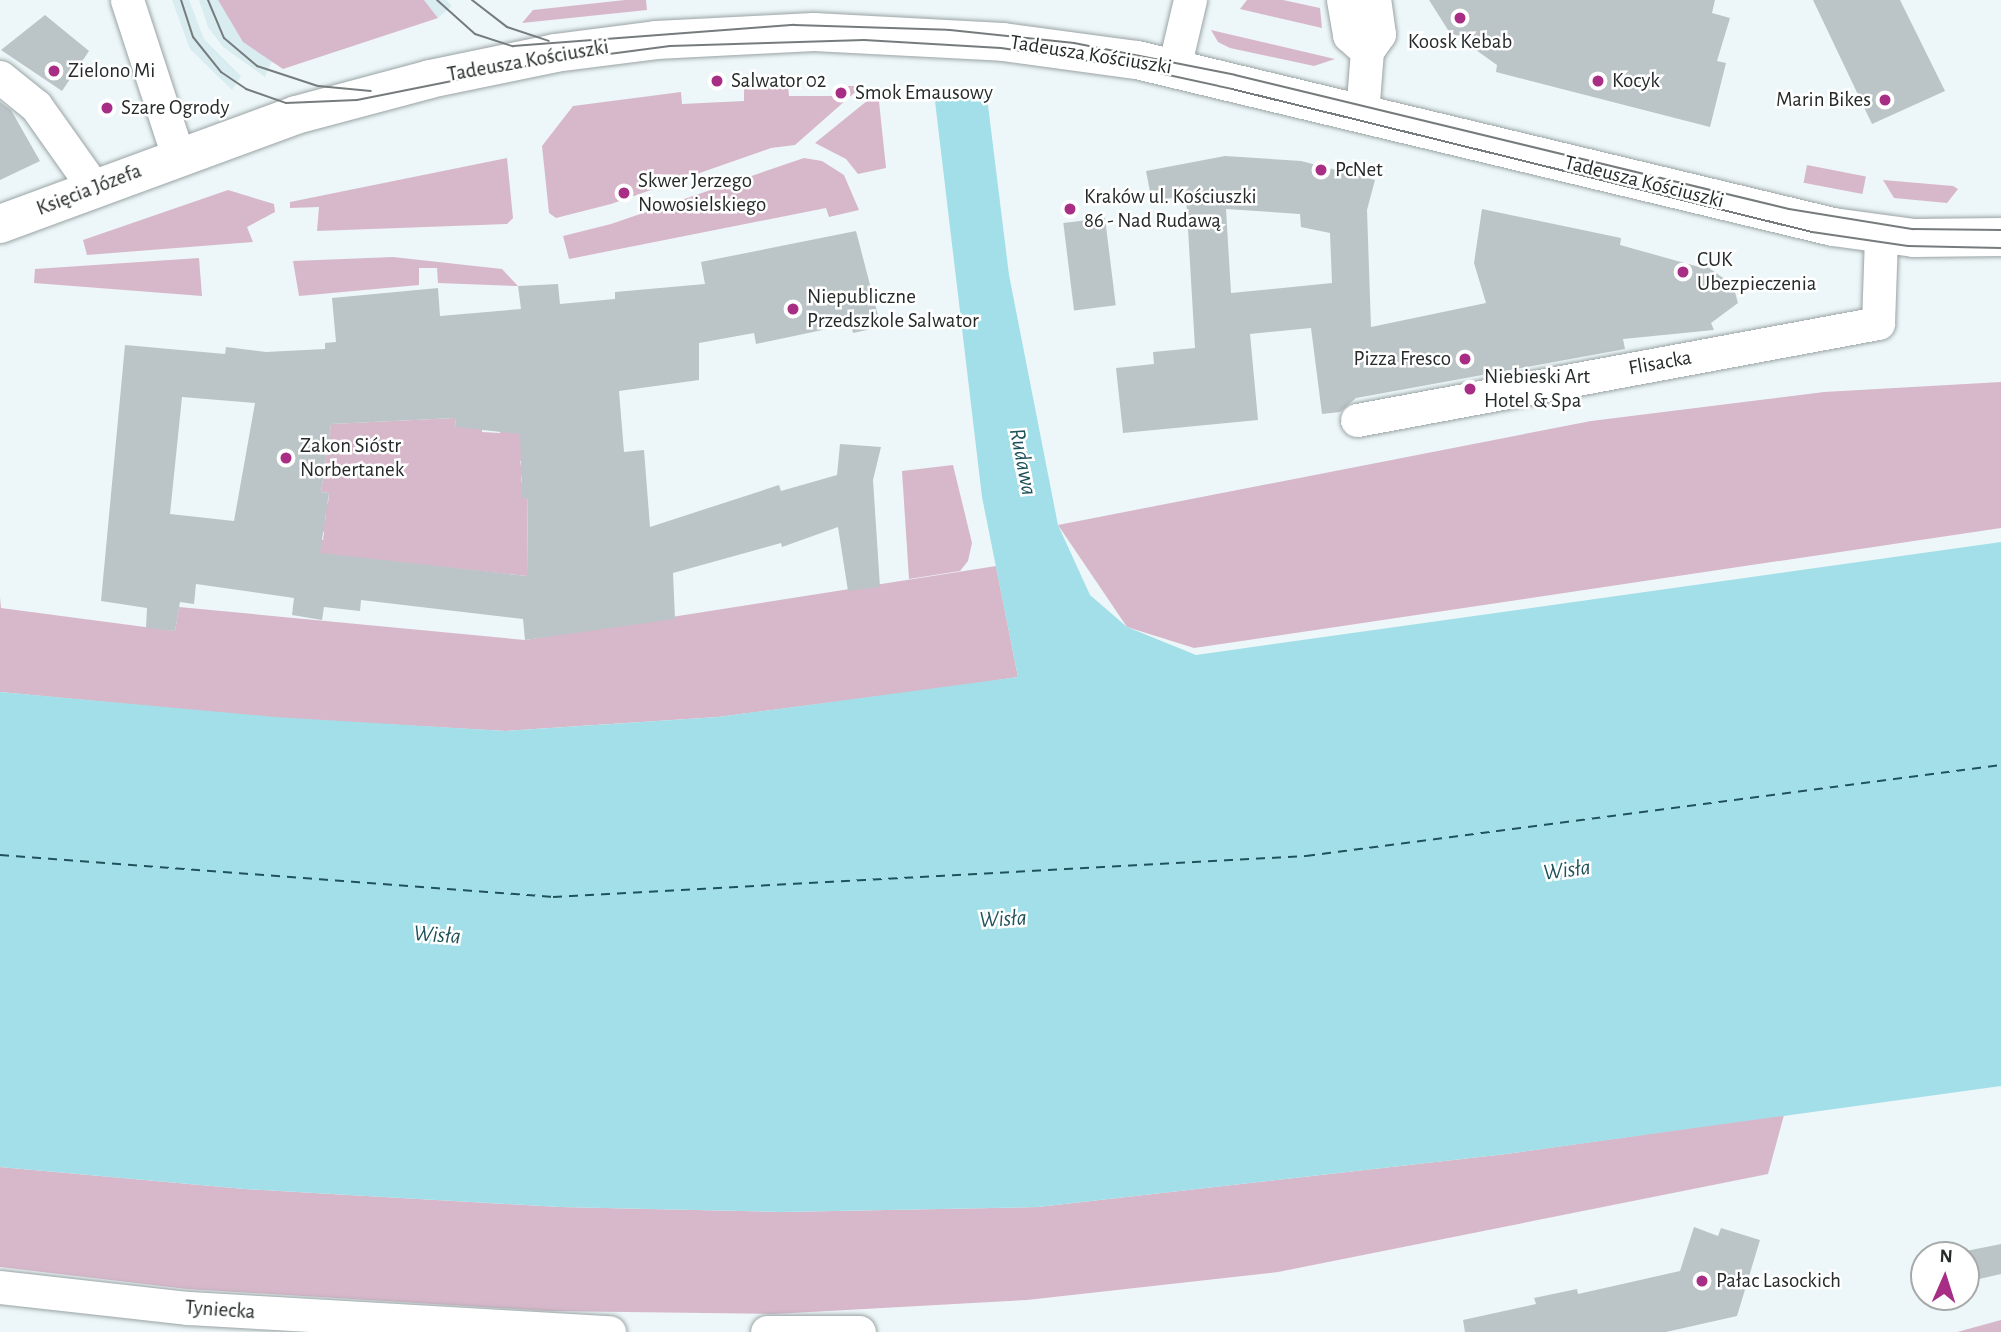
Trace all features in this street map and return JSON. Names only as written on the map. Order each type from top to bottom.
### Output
[{"type":"street","points":[[127,0],[178,156]]},
{"type":"street","points":[[1174,68],[1190,0]]},
{"type":"street","points":[[1343,0],[1349,35],[1367,51]]},
{"type":"street","points":[[1362,114],[1367,51],[1378,34],[1374,0]]},
{"type":"street","name":"Tadeusza Kościuszki","points":[[178,156],[333,102],[555,53],[705,36],[859,33],[1048,46],[1174,68],[1881,236],[2001,237]]},
{"type":"street","points":[[0,77],[36,106],[94,188]]},
{"type":"street","name":"Księcia Józefa","points":[[0,224],[178,156]]},
{"type":"street","name":"Flisacka","points":[[1357,420],[1878,323],[1881,236]]},
{"type":"street","name":"Tyniecka","points":[[0,1287],[187,1320],[609,1332]]},
{"type":"street","points":[[767,1332],[859,1331]]},
{"type":"shaded area","points":[[172,0],[189,0],[204,39],[241,76],[232,90],[190,49]]},
{"type":"shaded area","points":[[199,0],[218,0],[243,41],[276,62],[271,63],[265,77],[223,47],[208,27]]},
{"type":"shaded area","points":[[218,0],[424,0],[438,18],[283,69],[243,42]]},
{"type":"shaded area","points":[[424,0],[446,0],[452,6],[438,18]]},
{"type":"shaded area","points":[[646,0],[647,10],[522,23],[533,10]]},
{"type":"shaded area","points":[[1247,0],[1283,0],[1320,8],[1322,28],[1240,9]]},
{"type":"shaded area","points":[[1211,30],[1335,59],[1314,66],[1230,48],[1218,42]]},
{"type":"shaded area","points":[[744,86],[788,86],[789,96],[837,96],[837,86],[862,86],[795,145],[771,148],[611,204],[556,218],[549,213],[542,146],[573,106],[681,92],[682,104],[744,101]]},
{"type":"shaded area","points":[[878,92],[886,168],[858,174],[846,159],[815,143]]},
{"type":"shaded area","points":[[507,158],[513,218],[507,224],[317,231],[319,207],[290,208],[290,202]]},
{"type":"shaded area","points":[[804,158],[822,161],[844,175],[859,210],[829,217],[826,208],[569,259],[563,236],[611,224]]},
{"type":"shaded area","points":[[1807,165],[1866,176],[1862,194],[1804,183]]},
{"type":"shaded area","points":[[1883,180],[1953,186],[1958,189],[1947,203],[1894,198]]},
{"type":"shaded area","points":[[228,190],[274,204],[275,212],[247,227],[253,242],[87,255],[83,240]]},
{"type":"shaded area","points":[[393,257],[502,269],[518,286],[438,283],[437,268],[419,268],[419,285],[299,296],[293,261]]},
{"type":"shaded area","points":[[199,258],[202,296],[34,283],[35,269]]},
{"type":"shaded area","points":[[2001,382],[2001,528],[1194,648],[1127,627],[1058,525],[1591,421],[1824,392]]},
{"type":"shaded area","points":[[526,415],[528,460],[520,461],[521,466],[528,466],[521,476],[521,482],[528,483],[527,576],[313,553],[315,539],[323,540],[324,532],[316,530],[317,521],[325,521],[326,512],[319,511],[328,503],[329,493],[321,492],[331,424],[455,418],[456,427],[482,427],[482,432],[500,433],[501,416]]},
{"type":"shaded area","points":[[953,465],[972,543],[968,561],[960,571],[909,579],[902,471]]},
{"type":"shaded area","points":[[996,566],[1018,677],[718,717],[506,731],[275,718],[0,692],[0,597],[1,608],[175,631],[179,607],[525,640]]},
{"type":"shaded area","points":[[1784,1115],[1768,1174],[1278,1272],[1027,1300],[774,1314],[547,1311],[187,1289],[0,1267],[0,1167],[245,1189],[560,1207],[781,1212],[1038,1207],[1506,1154]]},
{"type":"shaded area","points":[[2001,1320],[2001,1332],[1957,1332]]},
{"type":"water","points":[[923,0],[975,0],[1009,275],[1058,525],[1090,595],[1127,627],[1196,655],[2001,542],[2001,1086],[1506,1154],[1038,1207],[781,1212],[560,1207],[245,1189],[0,1167],[0,692],[275,717],[506,731],[718,717],[1018,677],[982,497]]},
{"type":"pier","points":[[920,0],[979,0],[990,94],[931,90]]},
{"type":"building","points":[[1429,0],[1715,0],[1712,13],[1730,18],[1717,61],[1726,63],[1710,127],[1496,72],[1497,65],[1448,30]]},
{"type":"building","points":[[1813,0],[1900,0],[1945,91],[1872,124]]},
{"type":"building","name":"Zielono Mi","points":[[45,15],[89,51],[62,91],[1,50]]},
{"type":"building","points":[[0,102],[11,110],[40,161],[0,180]]},
{"type":"building","points":[[1225,156],[1301,161],[1375,180],[1367,210],[1371,327],[1486,303],[1474,263],[1482,209],[1621,238],[1620,245],[1699,267],[1702,263],[1733,285],[1738,303],[1711,323],[1714,330],[1623,339],[1625,349],[1356,398],[1340,412],[1322,414],[1311,328],[1250,334],[1258,420],[1123,433],[1116,368],[1154,364],[1153,352],[1195,348],[1186,195],[1152,202],[1146,171]],"holes":[[[1226,209],[1300,214],[1301,227],[1330,233],[1332,283],[1231,293]]]},
{"type":"building","points":[[1105,218],[1116,305],[1074,310],[1063,223]]},
{"type":"building","points":[[856,231],[881,327],[853,333],[851,324],[756,344],[754,333],[699,343],[699,380],[619,391],[624,452],[644,450],[650,527],[779,485],[781,491],[837,475],[840,444],[881,447],[873,480],[880,587],[848,591],[838,527],[782,547],[781,543],[673,573],[675,619],[525,640],[523,619],[361,600],[360,611],[324,607],[322,620],[292,615],[294,598],[196,584],[194,604],[180,602],[175,631],[146,628],[147,608],[101,601],[125,345],[225,354],[226,347],[266,352],[325,349],[325,343],[336,342],[332,298],[438,288],[440,316],[521,309],[518,286],[558,284],[560,304],[615,299],[615,292],[705,284],[701,262]],"holes":[[[182,397],[255,403],[234,521],[170,514]],[[455,418],[456,427],[520,434],[522,498],[528,498],[527,576],[320,553],[329,493],[321,492],[331,424]]]},
{"type":"building","name":"Pałac Lasockich","points":[[1694,1227],[1718,1236],[1721,1228],[1760,1240],[1737,1316],[1666,1332],[1465,1332],[1463,1320],[1536,1304],[1534,1298],[1577,1289],[1578,1294],[1680,1271]]},
{"type":"building","points":[[2001,1244],[2001,1274],[1980,1279],[1980,1248]]},
{"type":"ferry route","points":[[0,855],[553,897],[1306,856],[2001,765]]},
{"type":"tram line","points":[[181,0],[193,37],[221,72],[246,89],[286,103],[357,100],[548,62],[670,46],[864,40],[1001,48],[1136,68],[1232,89],[1812,232],[1908,246],[2001,248]]},
{"type":"tram line","points":[[208,0],[224,38],[257,66],[318,86],[371,91]]},
{"type":"tram line","points":[[437,0],[475,34],[513,46],[794,25],[950,30],[1074,43],[1235,75],[1789,209],[1913,229],[2001,230]]},
{"type":"tram line","points":[[472,0],[507,27],[549,41]]},
{"type":"place","name":"Koosk Kebab","points":[[1460,18]]},
{"type":"place","name":"Zielono Mi","points":[[54,71]]},
{"type":"place","name":"Salwator 02","points":[[717,81]]},
{"type":"place","name":"Kocyk","points":[[1598,81]]},
{"type":"place","name":"Smok Emausowy","points":[[841,93]]},
{"type":"place","name":"Marin Bikes","points":[[1885,100]]},
{"type":"place","name":"Szare Ogrody","points":[[107,108]]},
{"type":"place","name":"PcNet","points":[[1321,170]]},
{"type":"place","name":"Skwer Jerzego Nowosielskiego","points":[[624,193]]},
{"type":"place","name":"Kraków ul. Kościuszki 86 - Nad Rudawą","points":[[1070,209]]},
{"type":"place","name":"CUK Ubezpieczenia","points":[[1683,272]]},
{"type":"place","name":"Niepubliczne Przedszkole Salwator","points":[[793,309]]},
{"type":"place","name":"Pizza Fresco","points":[[1465,359]]},
{"type":"place","name":"Niebieski Art Hotel & Spa","points":[[1470,389]]},
{"type":"place","name":"Zakon Sióstr Norbertanek","points":[[286,458]]},
{"type":"place","name":"Pałac Lasockich","points":[[1702,1281]]},
{"type":"water label","name":"Rudawa","points":[[1022,462]]},
{"type":"water label","name":"Wisła","points":[[1567,871]]},
{"type":"water label","name":"Wisła","points":[[1003,920]]},
{"type":"water label","name":"Wisła","points":[[437,936]]}]
